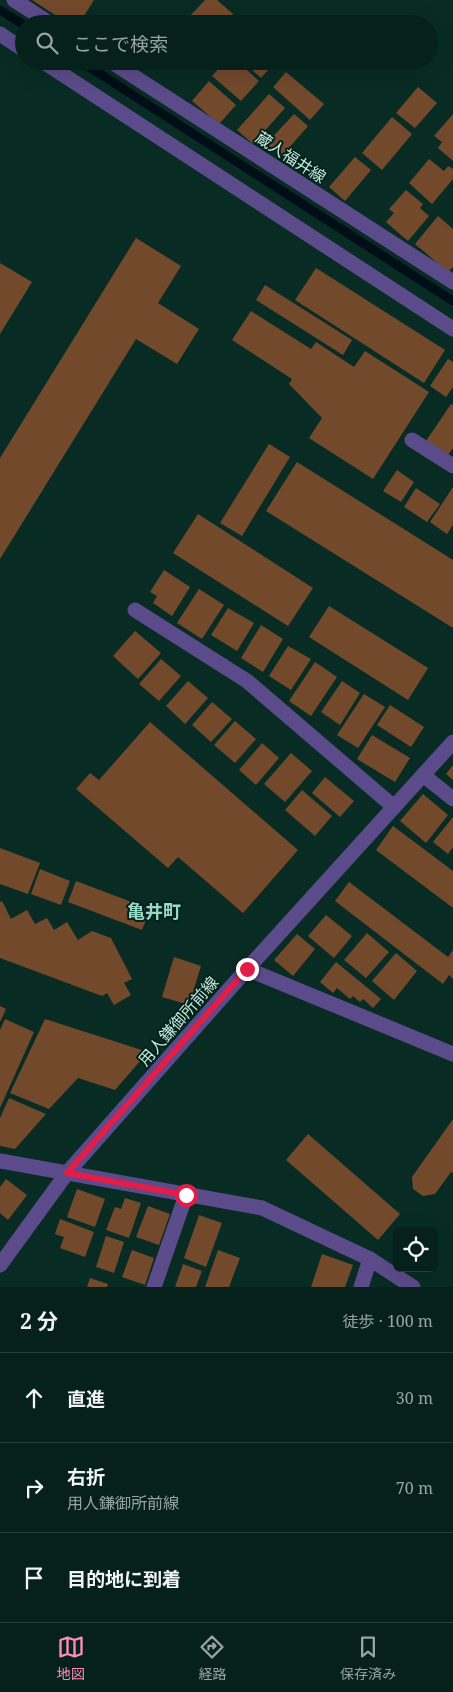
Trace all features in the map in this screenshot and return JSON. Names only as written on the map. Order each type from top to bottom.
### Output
[{"type":"street","points":[[14,0],[37,15]]},
{"type":"street","points":[[0,34],[15,44]]},
{"type":"street","points":[[56,70],[453,329]]},
{"type":"street","name":"蔵人福井線","points":[[124,70],[453,282]]},
{"type":"street","points":[[412,440],[453,466]]},
{"type":"street","points":[[135,610],[247,681],[394,807]]},
{"type":"street","name":"用人鎌御所前線","points":[[0,1265],[67,1173],[247,969],[453,742]]},
{"type":"street","points":[[423,775],[453,799]]},
{"type":"street","points":[[247,969],[453,1054]]},
{"type":"street","points":[[0,1161],[262,1208],[370,1259],[413,1287]]},
{"type":"street","points":[[154,1287],[186,1195]]},
{"type":"street","points":[[361,1287],[370,1259]]},
{"type":"building","points":[[32,0],[94,0],[85,15],[55,15]]},
{"type":"building","points":[[205,0],[217,0],[233,14],[232,15],[191,15]]},
{"type":"building","points":[[217,70],[247,70],[259,81],[241,101],[212,76]]},
{"type":"building","points":[[252,70],[268,70],[261,78]]},
{"type":"building","points":[[286,72],[324,104],[310,120],[273,87]]},
{"type":"building","points":[[209,81],[236,105],[219,124],[192,101]]},
{"type":"building","points":[[418,87],[437,103],[415,128],[396,113]]},
{"type":"building","points":[[269,94],[285,108],[253,144],[237,130]]},
{"type":"building","points":[[294,114],[308,126],[281,157],[266,144]]},
{"type":"building","points":[[453,114],[453,161],[438,148],[442,142],[434,136]]},
{"type":"building","points":[[392,117],[412,134],[382,170],[362,153]]},
{"type":"building","points":[[355,157],[371,170],[345,201],[329,187]]},
{"type":"building","points":[[429,159],[444,171],[448,166],[453,169],[453,179],[432,204],[409,183]]},
{"type":"building","points":[[406,190],[423,204],[420,208],[429,216],[408,241],[386,222],[394,213],[389,209]]},
{"type":"building","points":[[438,216],[453,229],[453,267],[448,272],[415,244]]},
{"type":"building","points":[[136,238],[181,266],[158,303],[199,329],[177,364],[136,339],[0,559],[0,458]]},
{"type":"building","points":[[0,263],[32,282],[0,334]]},
{"type":"building","points":[[316,268],[445,350],[424,383],[295,300]]},
{"type":"building","points":[[265,285],[352,340],[343,355],[256,300]]},
{"type":"building","points":[[251,311],[311,349],[316,342],[354,367],[365,351],[429,392],[373,479],[309,438],[322,418],[289,384],[292,379],[232,340]]},
{"type":"building","points":[[448,359],[453,362],[453,387],[446,397],[430,386]]},
{"type":"building","points":[[451,404],[453,405],[453,448],[448,455],[426,441]]},
{"type":"building","points":[[269,444],[290,457],[242,536],[220,523]]},
{"type":"building","points":[[297,462],[453,560],[453,628],[266,511]]},
{"type":"building","points":[[397,470],[414,482],[401,502],[383,491]]},
{"type":"building","points":[[453,487],[453,525],[447,534],[430,522]]},
{"type":"building","points":[[416,488],[440,504],[427,522],[404,507]]},
{"type":"building","points":[[198,514],[313,588],[288,626],[173,553]]},
{"type":"building","points":[[164,570],[190,587],[172,616],[153,603],[157,596],[150,592]]},
{"type":"building","points":[[199,589],[224,605],[202,639],[177,623]]},
{"type":"building","points":[[329,606],[428,668],[408,700],[309,637]]},
{"type":"building","points":[[228,608],[254,623],[237,651],[211,635]]},
{"type":"building","points":[[261,625],[283,639],[263,672],[241,658]]},
{"type":"building","points":[[135,631],[161,653],[138,679],[113,656]]},
{"type":"building","points":[[288,646],[311,659],[291,690],[269,676]]},
{"type":"building","points":[[161,659],[181,676],[159,701],[139,684]]},
{"type":"building","points":[[315,662],[337,677],[311,716],[289,701]]},
{"type":"building","points":[[188,681],[208,698],[185,724],[166,706]]},
{"type":"building","points":[[342,681],[360,693],[340,725],[321,712]]},
{"type":"building","points":[[364,694],[385,707],[358,748],[337,735]]},
{"type":"building","points":[[212,702],[232,719],[211,742],[192,725]]},
{"type":"building","points":[[390,705],[424,727],[411,747],[377,725]]},
{"type":"building","points":[[235,721],[256,739],[235,763],[214,745]]},
{"type":"building","points":[[150,722],[298,850],[243,913],[178,857],[168,868],[76,789],[90,773],[99,780]]},
{"type":"building","points":[[372,735],[410,758],[395,782],[357,759]]},
{"type":"building","points":[[262,743],[279,758],[256,785],[239,770]]},
{"type":"building","points":[[291,753],[312,771],[285,802],[264,784]]},
{"type":"building","points":[[453,765],[453,780],[446,774]]},
{"type":"building","points":[[325,777],[354,801],[340,817],[312,793]]},
{"type":"building","points":[[302,790],[332,816],[315,836],[285,810]]},
{"type":"building","points":[[423,794],[448,815],[426,843],[400,821]]},
{"type":"building","points":[[453,817],[453,847],[448,854],[433,842]]},
{"type":"building","points":[[393,826],[453,871],[453,908],[376,850]]},
{"type":"building","points":[[0,848],[40,863],[28,894],[0,884]]},
{"type":"building","points":[[40,869],[70,881],[61,905],[31,894]]},
{"type":"building","points":[[76,881],[150,909],[142,930],[68,902]]},
{"type":"building","points":[[349,882],[448,957],[453,950],[453,979],[449,975],[443,984],[335,901]]},
{"type":"building","points":[[2,901],[11,919],[27,910],[35,924],[47,918],[54,930],[67,922],[78,940],[92,931],[111,938],[132,979],[124,983],[131,995],[114,1005],[107,993],[102,996],[0,958],[0,902]]},
{"type":"building","points":[[326,915],[352,936],[334,958],[308,936]]},
{"type":"building","points":[[367,933],[389,952],[366,978],[344,960]]},
{"type":"building","points":[[297,934],[315,949],[293,976],[274,960]]},
{"type":"building","points":[[396,953],[417,971],[394,1000],[372,981]]},
{"type":"building","points":[[174,957],[201,966],[189,1005],[162,997]]},
{"type":"building","points":[[336,962],[381,999],[373,1008],[363,999],[360,1002],[353,996],[350,999],[337,988],[333,993],[320,982]]},
{"type":"building","points":[[0,1006],[6,1009],[0,1022]]},
{"type":"building","points":[[5,1019],[34,1032],[0,1108],[0,1030]]},
{"type":"building","points":[[45,1019],[148,1052],[115,1090],[78,1078],[49,1109],[10,1093]]},
{"type":"building","points":[[9,1098],[46,1114],[15,1149],[0,1146],[0,1118]]},
{"type":"building","points":[[453,1119],[453,1173],[451,1172],[435,1194],[423,1196],[413,1189],[412,1177]]},
{"type":"building","points":[[308,1134],[400,1214],[378,1240],[286,1160]]},
{"type":"building","points":[[6,1179],[27,1195],[8,1220],[0,1213],[0,1187]]},
{"type":"building","points":[[77,1189],[105,1199],[95,1227],[67,1217]]},
{"type":"building","points":[[125,1198],[141,1203],[129,1238],[106,1230],[115,1207],[121,1209]]},
{"type":"building","points":[[148,1206],[170,1214],[159,1245],[136,1237]]},
{"type":"building","points":[[199,1215],[222,1223],[206,1267],[184,1258]]},
{"type":"building","points":[[60,1219],[94,1232],[85,1257],[60,1248],[64,1237],[55,1234]]},
{"type":"building","points":[[106,1236],[124,1242],[114,1273],[96,1267]]},
{"type":"building","points":[[132,1250],[154,1258],[145,1285],[122,1277]]},
{"type":"building","points":[[218,1250],[240,1258],[229,1287],[205,1287]]},
{"type":"building","points":[[322,1254],[353,1265],[345,1287],[311,1287]]},
{"type":"building","points":[[183,1264],[202,1271],[196,1287],[175,1287]]},
{"type":"building","points":[[90,1278],[108,1284],[107,1287],[87,1287]]},
{"type":"waterway","points":[[0,10],[15,19]]},
{"type":"waterway","points":[[94,70],[453,301]]},
{"type":"district","name":"亀井町","points":[[154,911]]},
{"type":"route","points":[[186,1195],[67,1173],[247,969]]}]
